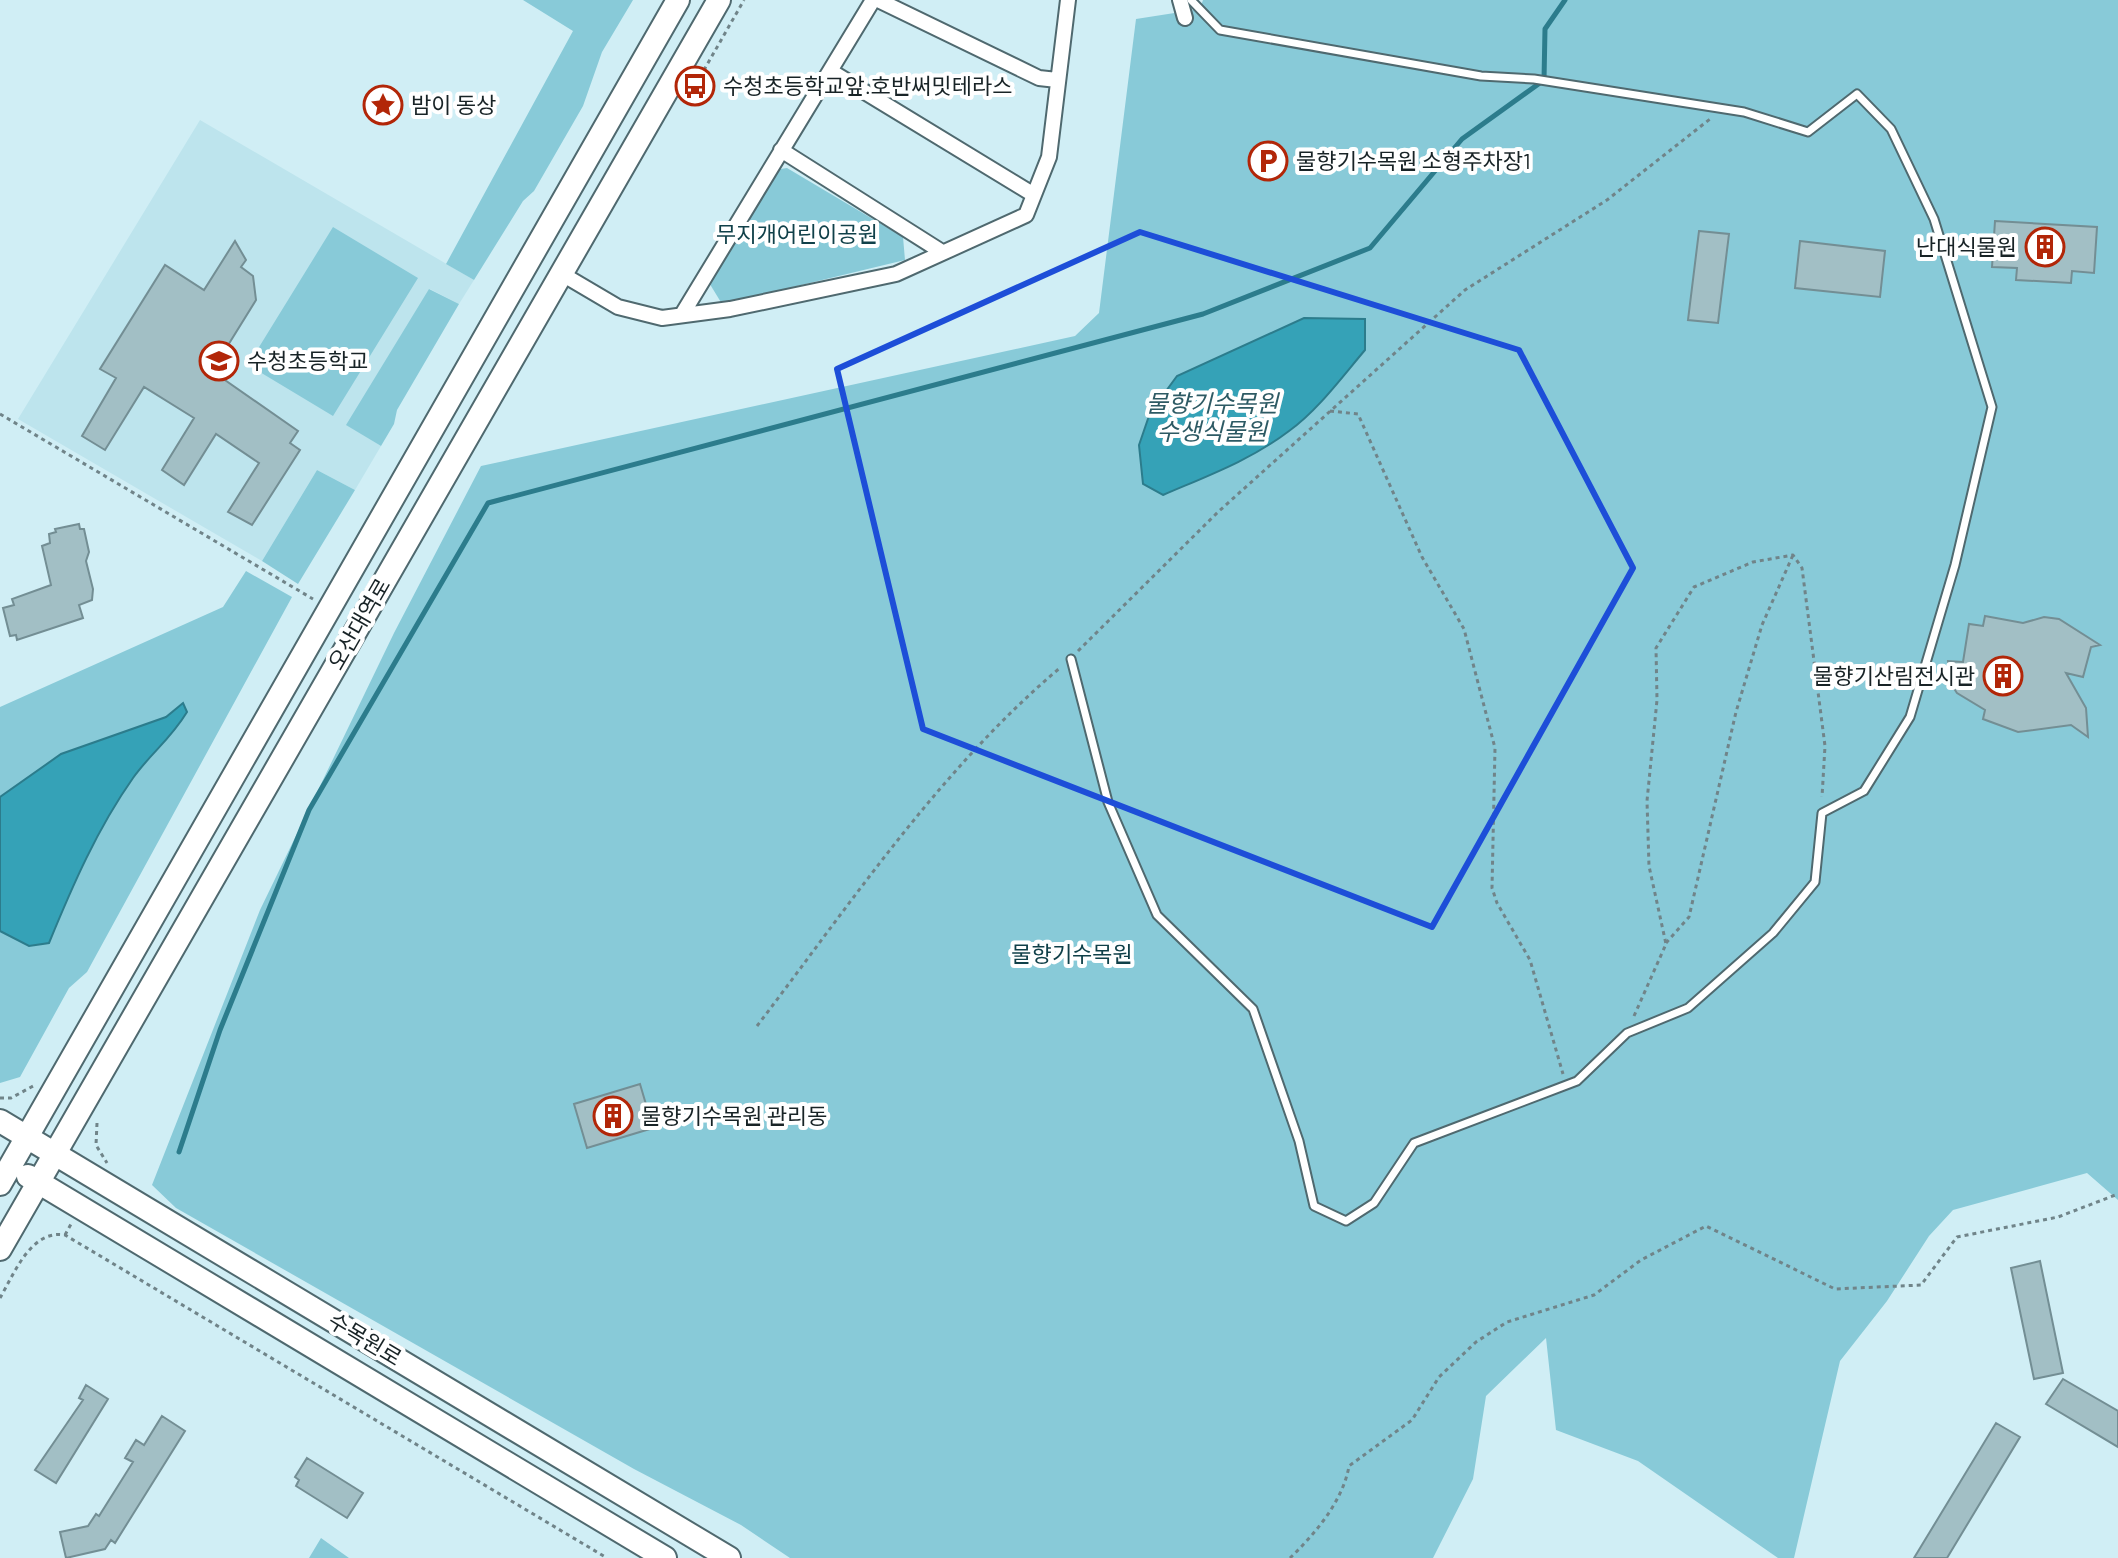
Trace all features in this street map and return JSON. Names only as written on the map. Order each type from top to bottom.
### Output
[{"type":"main road","name":"오산대역로","points":[[4,1170],[28,1137],[678,0]]},
{"type":"main road","name":"오산대역로","points":[[0,1249],[719,0]]},
{"type":"main road","name":"수목원로","points":[[0,1121],[729,1558]]},
{"type":"main road","name":"수목원로","points":[[4,1170],[39,1183],[665,1558]]},
{"type":"street","points":[[683,313],[876,0],[1039,78],[1057,80]]},
{"type":"street","points":[[562,274],[635,313],[662,318],[730,309],[896,274],[1026,215],[1049,157],[1068,0]]},
{"type":"street","points":[[1180,0],[1185,18]]},
{"type":"street","points":[[832,72],[1034,195]]},
{"type":"street","points":[[781,150],[942,252]]},
{"type":"lane","points":[[1071,659],[1108,802],[1157,915],[1253,1009],[1299,1141],[1314,1206],[1346,1221],[1374,1203],[1414,1143],[1577,1081],[1627,1033],[1688,1008],[1773,933],[1815,882],[1822,813],[1864,791],[1910,717],[1955,565],[1992,407],[1934,219],[1891,129],[1857,94],[1808,132],[1733,111],[1534,79],[1491,76],[1220,30],[1191,0]]},
{"type":"path","points":[[757,1026],[914,821],[1020,701],[1071,659],[1218,512],[1465,290],[1607,200],[1715,115],[1733,111]]},
{"type":"path","points":[[1327,411],[1344,409],[1358,414],[1422,557],[1464,629],[1495,748],[1492,888],[1530,960],[1566,1085]]},
{"type":"path","points":[[0,414],[330,609]]},
{"type":"path","points":[[1793,555],[1802,568],[1825,746],[1822,813]]},
{"type":"path","points":[[1666,944],[1649,866],[1647,814],[1657,700],[1656,648],[1694,587],[1753,562],[1793,555]]},
{"type":"path","points":[[1627,1033],[1666,944],[1689,917],[1736,712],[1762,625],[1793,555]]},
{"type":"path","points":[[0,1098],[19,1094],[32,1084]]},
{"type":"path","points":[[1290,1558],[1312,1538],[1346,1482],[1349,1466],[1412,1420],[1439,1377],[1476,1342],[1507,1322],[1594,1295],[1641,1260],[1706,1226],[1835,1289],[1921,1285],[1957,1237],[2058,1217],[2118,1194]]},
{"type":"path","points":[[0,1298],[38,1242],[56,1233],[65,1235],[607,1558]]},
{"type":"highlighted area","points":[[1140,232],[1519,350],[1633,568],[1432,927],[923,729],[837,369]]},
{"type":"shaded area","name":"수청초등학교","points":[[200,120],[474,280],[459,304],[430,289],[347,425],[381,446],[355,490],[317,470],[262,561],[18,419]]},
{"type":"green space","points":[[523,0],[633,0],[602,52],[583,106],[534,191],[523,201],[474,280],[446,264],[573,31]]},
{"type":"green space","name":"물향기수목원","points":[[1203,0],[2118,0],[2118,1200],[2087,1173],[1953,1210],[1929,1236],[1887,1301],[1840,1361],[1794,1558],[1778,1558],[1638,1461],[1556,1430],[1546,1338],[1486,1396],[1473,1479],[1433,1558],[790,1558],[741,1525],[634,1469],[176,1208],[152,1185],[260,910],[394,633],[481,466],[1075,336],[1099,313],[1136,19],[1200,9]]},
{"type":"green space","name":"무지개어린이공원","points":[[787,168],[903,237],[905,260],[722,304],[708,281],[774,170]]},
{"type":"green space","points":[[333,227],[418,278],[333,416],[248,365]]},
{"type":"green space","points":[[429,289],[459,304],[397,410],[394,424],[381,446],[346,425]]},
{"type":"green space","points":[[317,470],[355,490],[298,584],[262,561]]},
{"type":"green space","points":[[246,571],[292,597],[87,972],[69,988],[20,1077],[0,1083],[0,707],[223,607]]},
{"type":"green space","points":[[321,1538],[349,1558],[309,1558]]},
{"type":"water","name":"물향기수목원 수생식물원","points":[[1304,318],[1365,319],[1365,350],[1320,403],[1300,423],[1259,451],[1228,467],[1163,495],[1143,484],[1139,445],[1150,413],[1177,376]]},
{"type":"water","points":[[183,703],[187,712],[133,778],[108,817],[49,943],[29,946],[0,931],[0,797],[61,754],[166,717]]},
{"type":"building","name":"난대식물원","points":[[1995,221],[2097,227],[2094,273],[2072,271],[2071,283],[2016,280],[2017,268],[1992,267]]},
{"type":"building","points":[[1699,231],[1729,234],[1718,323],[1688,320]]},
{"type":"building","points":[[235,241],[246,260],[241,267],[253,276],[256,300],[212,371],[298,431],[290,443],[300,450],[252,525],[228,512],[259,463],[216,434],[184,485],[162,470],[194,418],[144,387],[105,450],[82,436],[116,378],[100,369],[165,265],[204,290]]},
{"type":"building","points":[[1800,241],[1885,251],[1880,297],[1795,288]]},
{"type":"building","points":[[79,524],[80,529],[84,529],[89,552],[86,561],[93,589],[92,600],[79,605],[83,618],[17,640],[16,635],[10,636],[3,608],[14,605],[12,599],[51,585],[42,546],[50,543],[49,534],[56,532],[55,529]]},
{"type":"building","name":"물향기산림전시관","points":[[1985,616],[2023,623],[2044,617],[2059,619],[2100,645],[2091,647],[2083,677],[2066,673],[2086,708],[2088,737],[2071,725],[2018,732],[1983,719],[1985,710],[1957,693],[1951,684],[1948,661],[1963,662],[1969,624],[1983,626]]},
{"type":"building","name":"물향기수목원 관리동","points":[[640,1084],[653,1128],[587,1148],[574,1104]]},
{"type":"building","points":[[2040,1261],[2063,1373],[2034,1379],[2011,1268]]},
{"type":"building","points":[[2063,1379],[2118,1411],[2118,1447],[2046,1404]]},
{"type":"building","points":[[86,1385],[108,1399],[56,1483],[35,1470],[83,1400],[79,1398]]},
{"type":"building","points":[[162,1416],[185,1431],[115,1543],[111,1540],[105,1549],[66,1558],[60,1532],[88,1526],[96,1514],[99,1516],[133,1462],[125,1458],[136,1440],[144,1445]]},
{"type":"building","points":[[1996,1423],[2020,1437],[1947,1558],[1914,1558]]},
{"type":"building","points":[[307,1458],[363,1493],[347,1518],[296,1486],[299,1480],[295,1477]]},
{"type":"waterway","points":[[179,1152],[220,1030],[309,810],[488,503],[1203,314],[1370,248],[1462,139],[1544,80],[1545,29],[1565,0]]},
{"type":"place","name":"수청초등학교앞.호반써밋테라스","points":[[695,86]]},
{"type":"place","name":"밤이 동상","points":[[383,105]]},
{"type":"place","name":"물향기수목원 소형주차장1","points":[[1268,161]]},
{"type":"place","name":"난대식물원","points":[[2045,247]]},
{"type":"place","name":"수청초등학교","points":[[219,361]]},
{"type":"place","name":"물향기산림전시관","points":[[2003,676]]},
{"type":"place","name":"물향기수목원 관리동","points":[[613,1116]]}]
